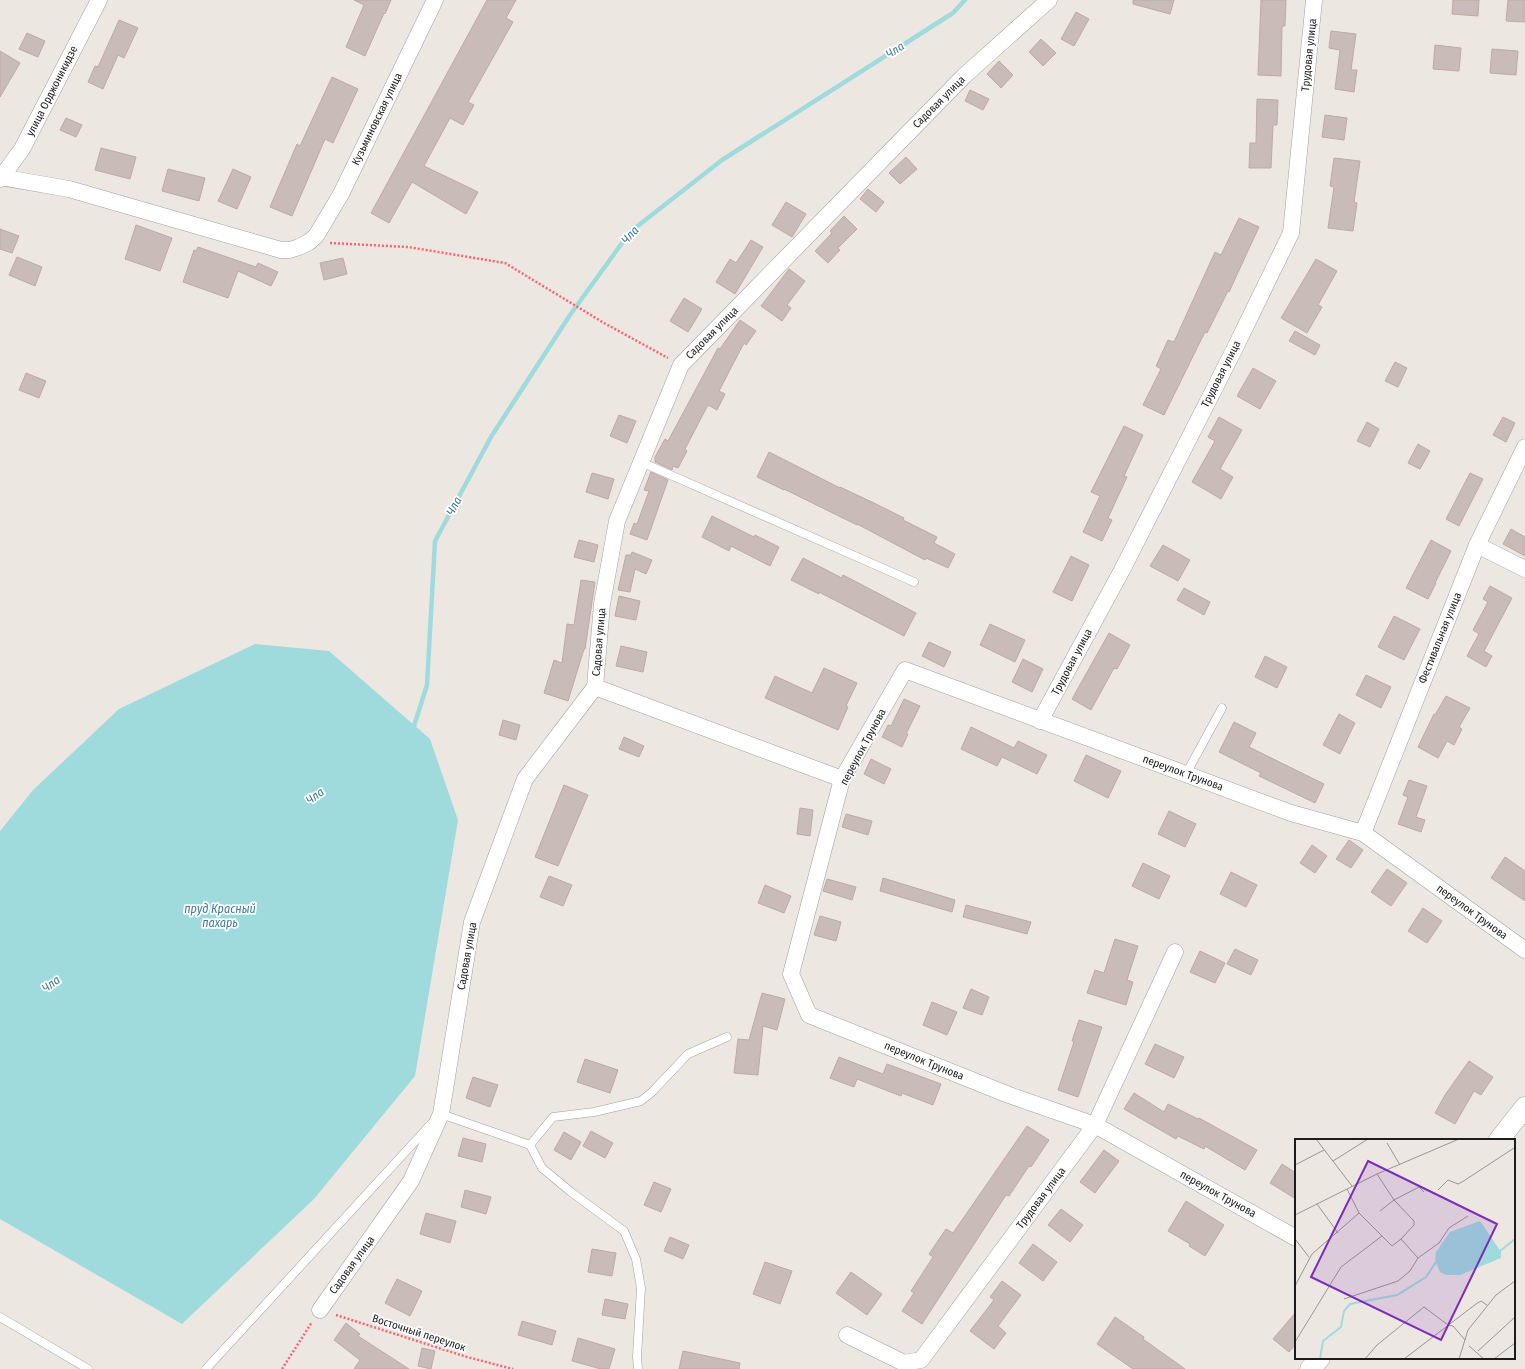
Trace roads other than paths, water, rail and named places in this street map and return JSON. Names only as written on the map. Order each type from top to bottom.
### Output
[{"type":"street","name":"улица Орджоникидзе","points":[[1,178],[22,149],[99,0]]},
{"type":"street","name":"Кузьминовская улица","points":[[1,178],[69,188],[281,250],[290,250],[313,239],[341,194],[435,0]]},
{"type":"street","name":"Садовая улица","points":[[320,1310],[412,1181],[441,1114],[472,922],[525,779],[595,687],[602,604],[617,521],[681,365],[964,76],[1049,0]]},
{"type":"street","name":"Трудовая улица","points":[[1040,721],[1129,556],[1234,350],[1291,232],[1314,0]]},
{"type":"street","name":"Фестивальная улица","points":[[1363,833],[1477,545],[1525,447]]},
{"type":"street","points":[[1477,545],[1525,569]]},
{"type":"street","name":"переулок Трунова","points":[[1295,1237],[1095,1125],[1009,1095],[809,1016],[791,974],[842,779],[905,670],[1291,813],[1363,833],[1525,950]]},
{"type":"street","points":[[595,687],[842,779]]},
{"type":"street","name":"Трудовая улица","points":[[848,1335],[904,1363],[921,1360],[1095,1125],[1175,952]]},
{"type":"street","points":[[1500,1139],[1525,1107]]},
{"type":"street","points":[[1310,1369],[1319,1359]]},
{"type":"lane","points":[[641,462],[914,582]]},
{"type":"lane","points":[[1186,774],[1222,708]]},
{"type":"lane","points":[[530,1145],[553,1117],[594,1112],[641,1101],[652,1092],[688,1054],[727,1037]]},
{"type":"lane","points":[[206,1369],[441,1114],[530,1145],[542,1168],[571,1192],[624,1231],[636,1259],[641,1288],[637,1357],[638,1369]]},
{"type":"lane","points":[[0,1317],[88,1369]]},
{"type":"water","name":"пруд Красный пахарь","points":[[255,644],[329,651],[430,739],[458,820],[415,1076],[314,1199],[182,1324],[0,1219],[0,831],[33,790],[119,709]]},
{"type":"waterway","name":"Чла","points":[[410,729],[414,726],[427,685],[435,541],[491,437],[570,315],[630,232],[722,160],[953,13],[965,0]]}]
